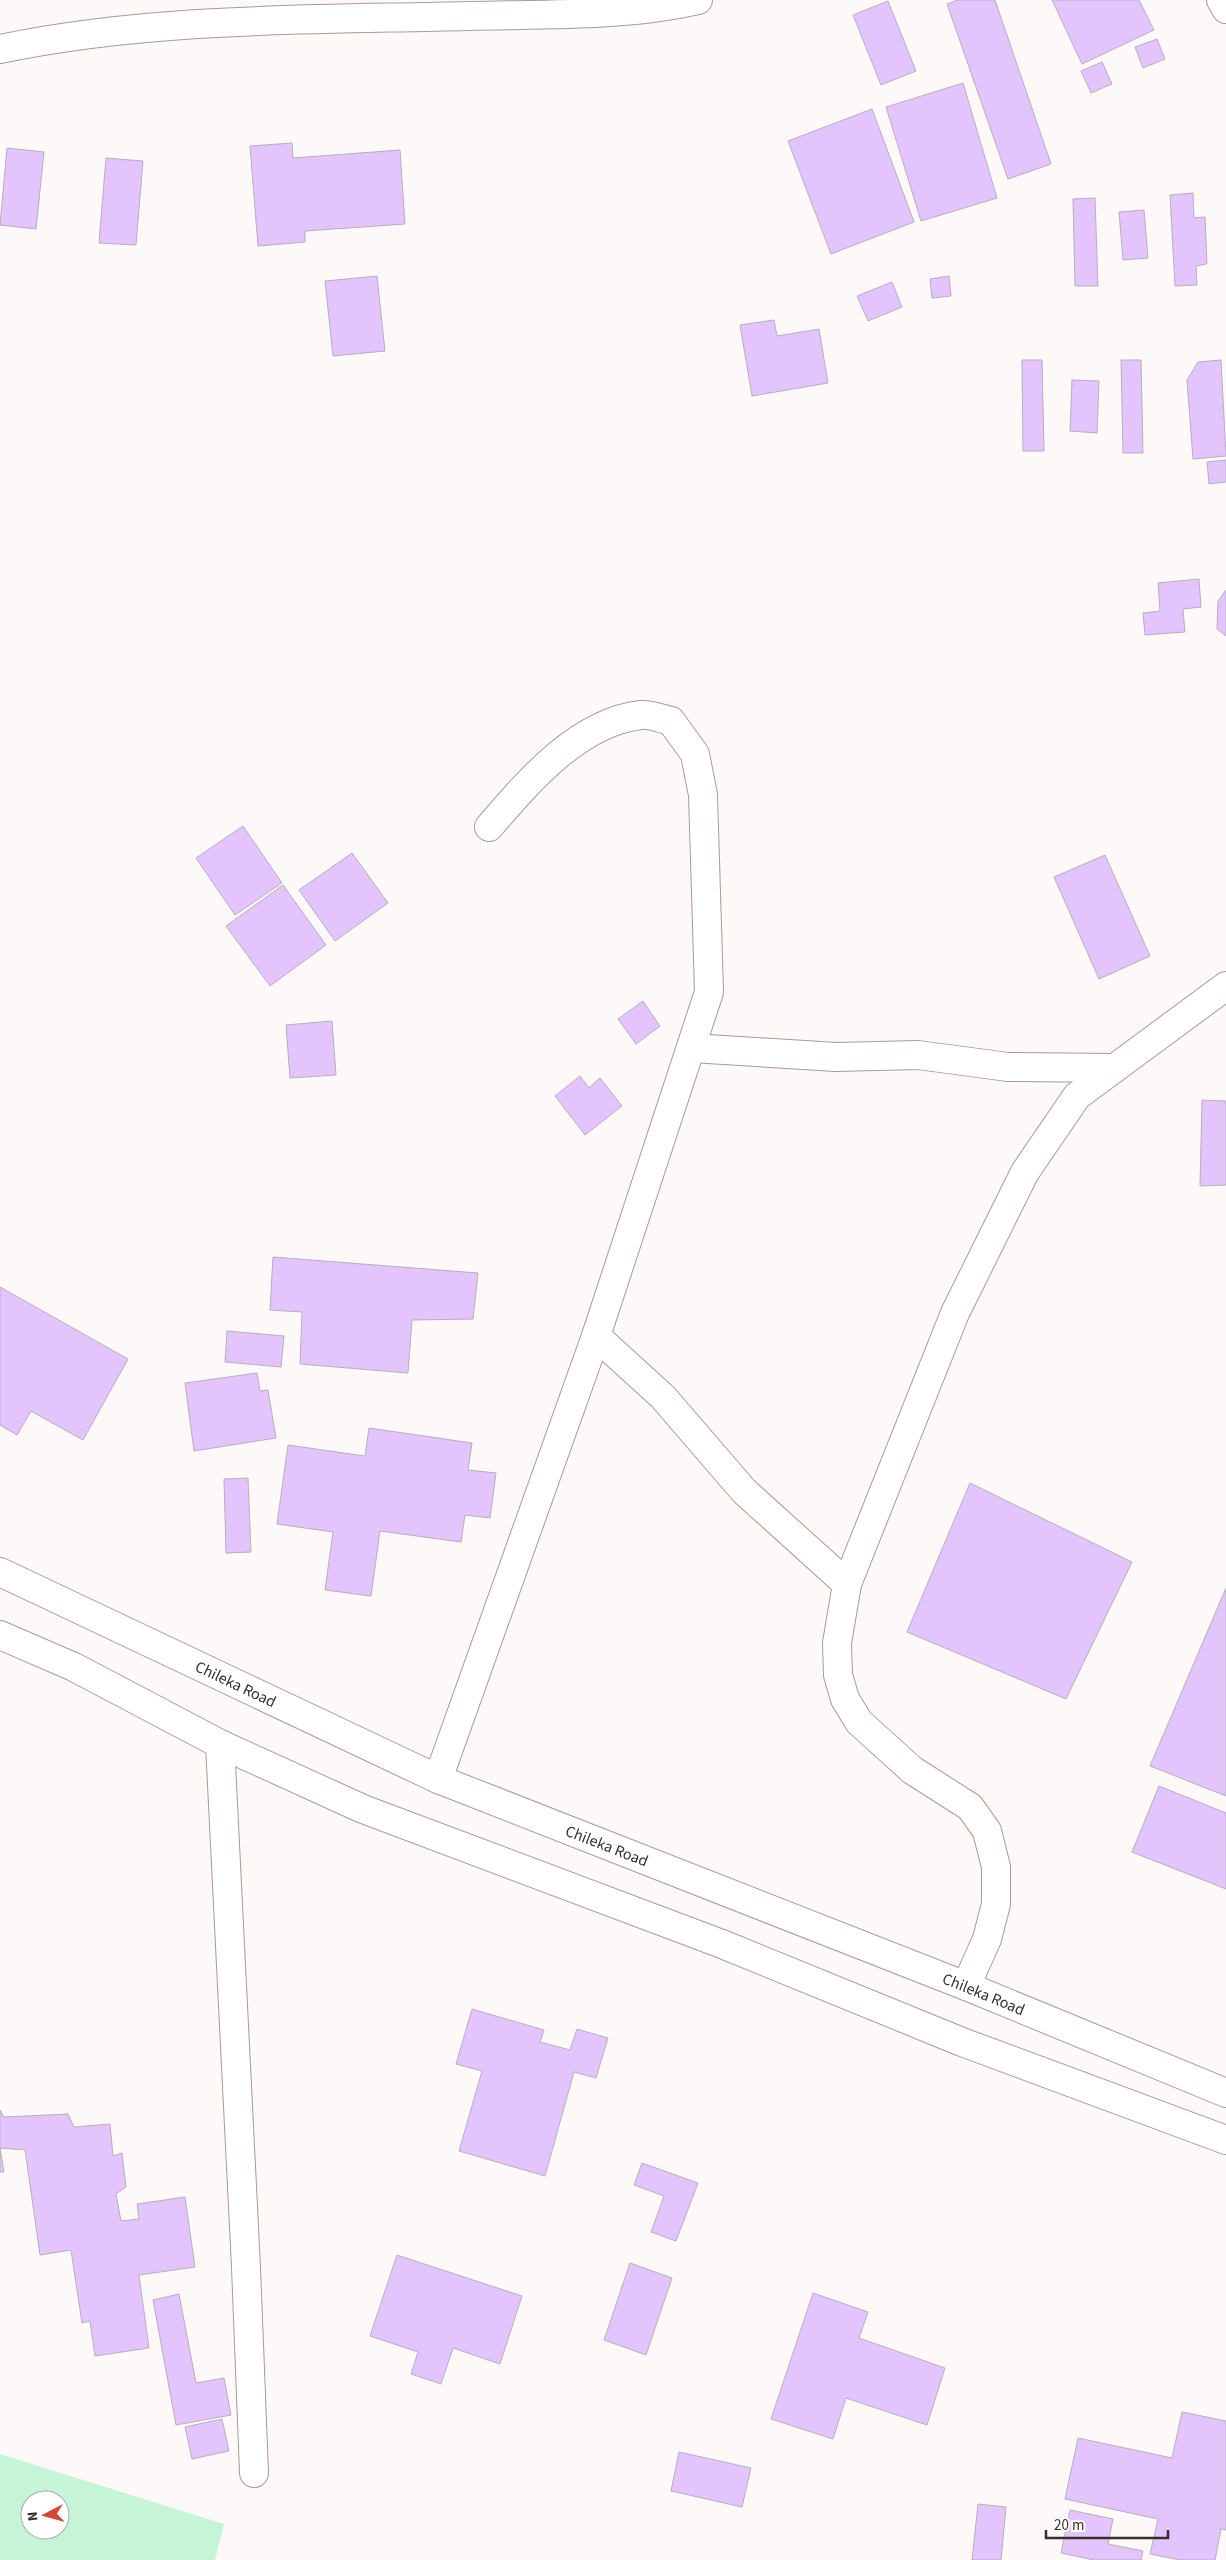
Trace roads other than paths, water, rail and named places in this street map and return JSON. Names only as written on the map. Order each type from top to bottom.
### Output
[{"type":"main road","points":[[0,49],[47,39],[186,25],[623,12],[698,0]]},
{"type":"main road","points":[[1221,0],[1226,9]]},
{"type":"main road","points":[[438,1779],[596,1336],[709,992],[703,795],[696,754],[671,721],[642,715],[595,729],[536,773],[489,828]]},
{"type":"main road","points":[[966,1986],[987,1939],[996,1904],[996,1867],[987,1831],[970,1807],[912,1770],[866,1728],[845,1699],[838,1675],[836,1643],[847,1584],[956,1314],[1025,1172],[1077,1096],[1226,986]]},
{"type":"main road","points":[[692,1048],[836,1057],[918,1056],[1008,1067],[1115,1068]]},
{"type":"main road","points":[[596,1336],[662,1397],[744,1491],[847,1584]]},
{"type":"main road","name":"Chileka Road","points":[[0,1572],[438,1779],[966,1986],[1226,2093]]},
{"type":"main road","points":[[0,1634],[74,1667],[220,1744],[363,1809],[722,1944],[962,2042],[1226,2140]]},
{"type":"main road","points":[[220,1744],[246,2257],[254,2472]]}]
